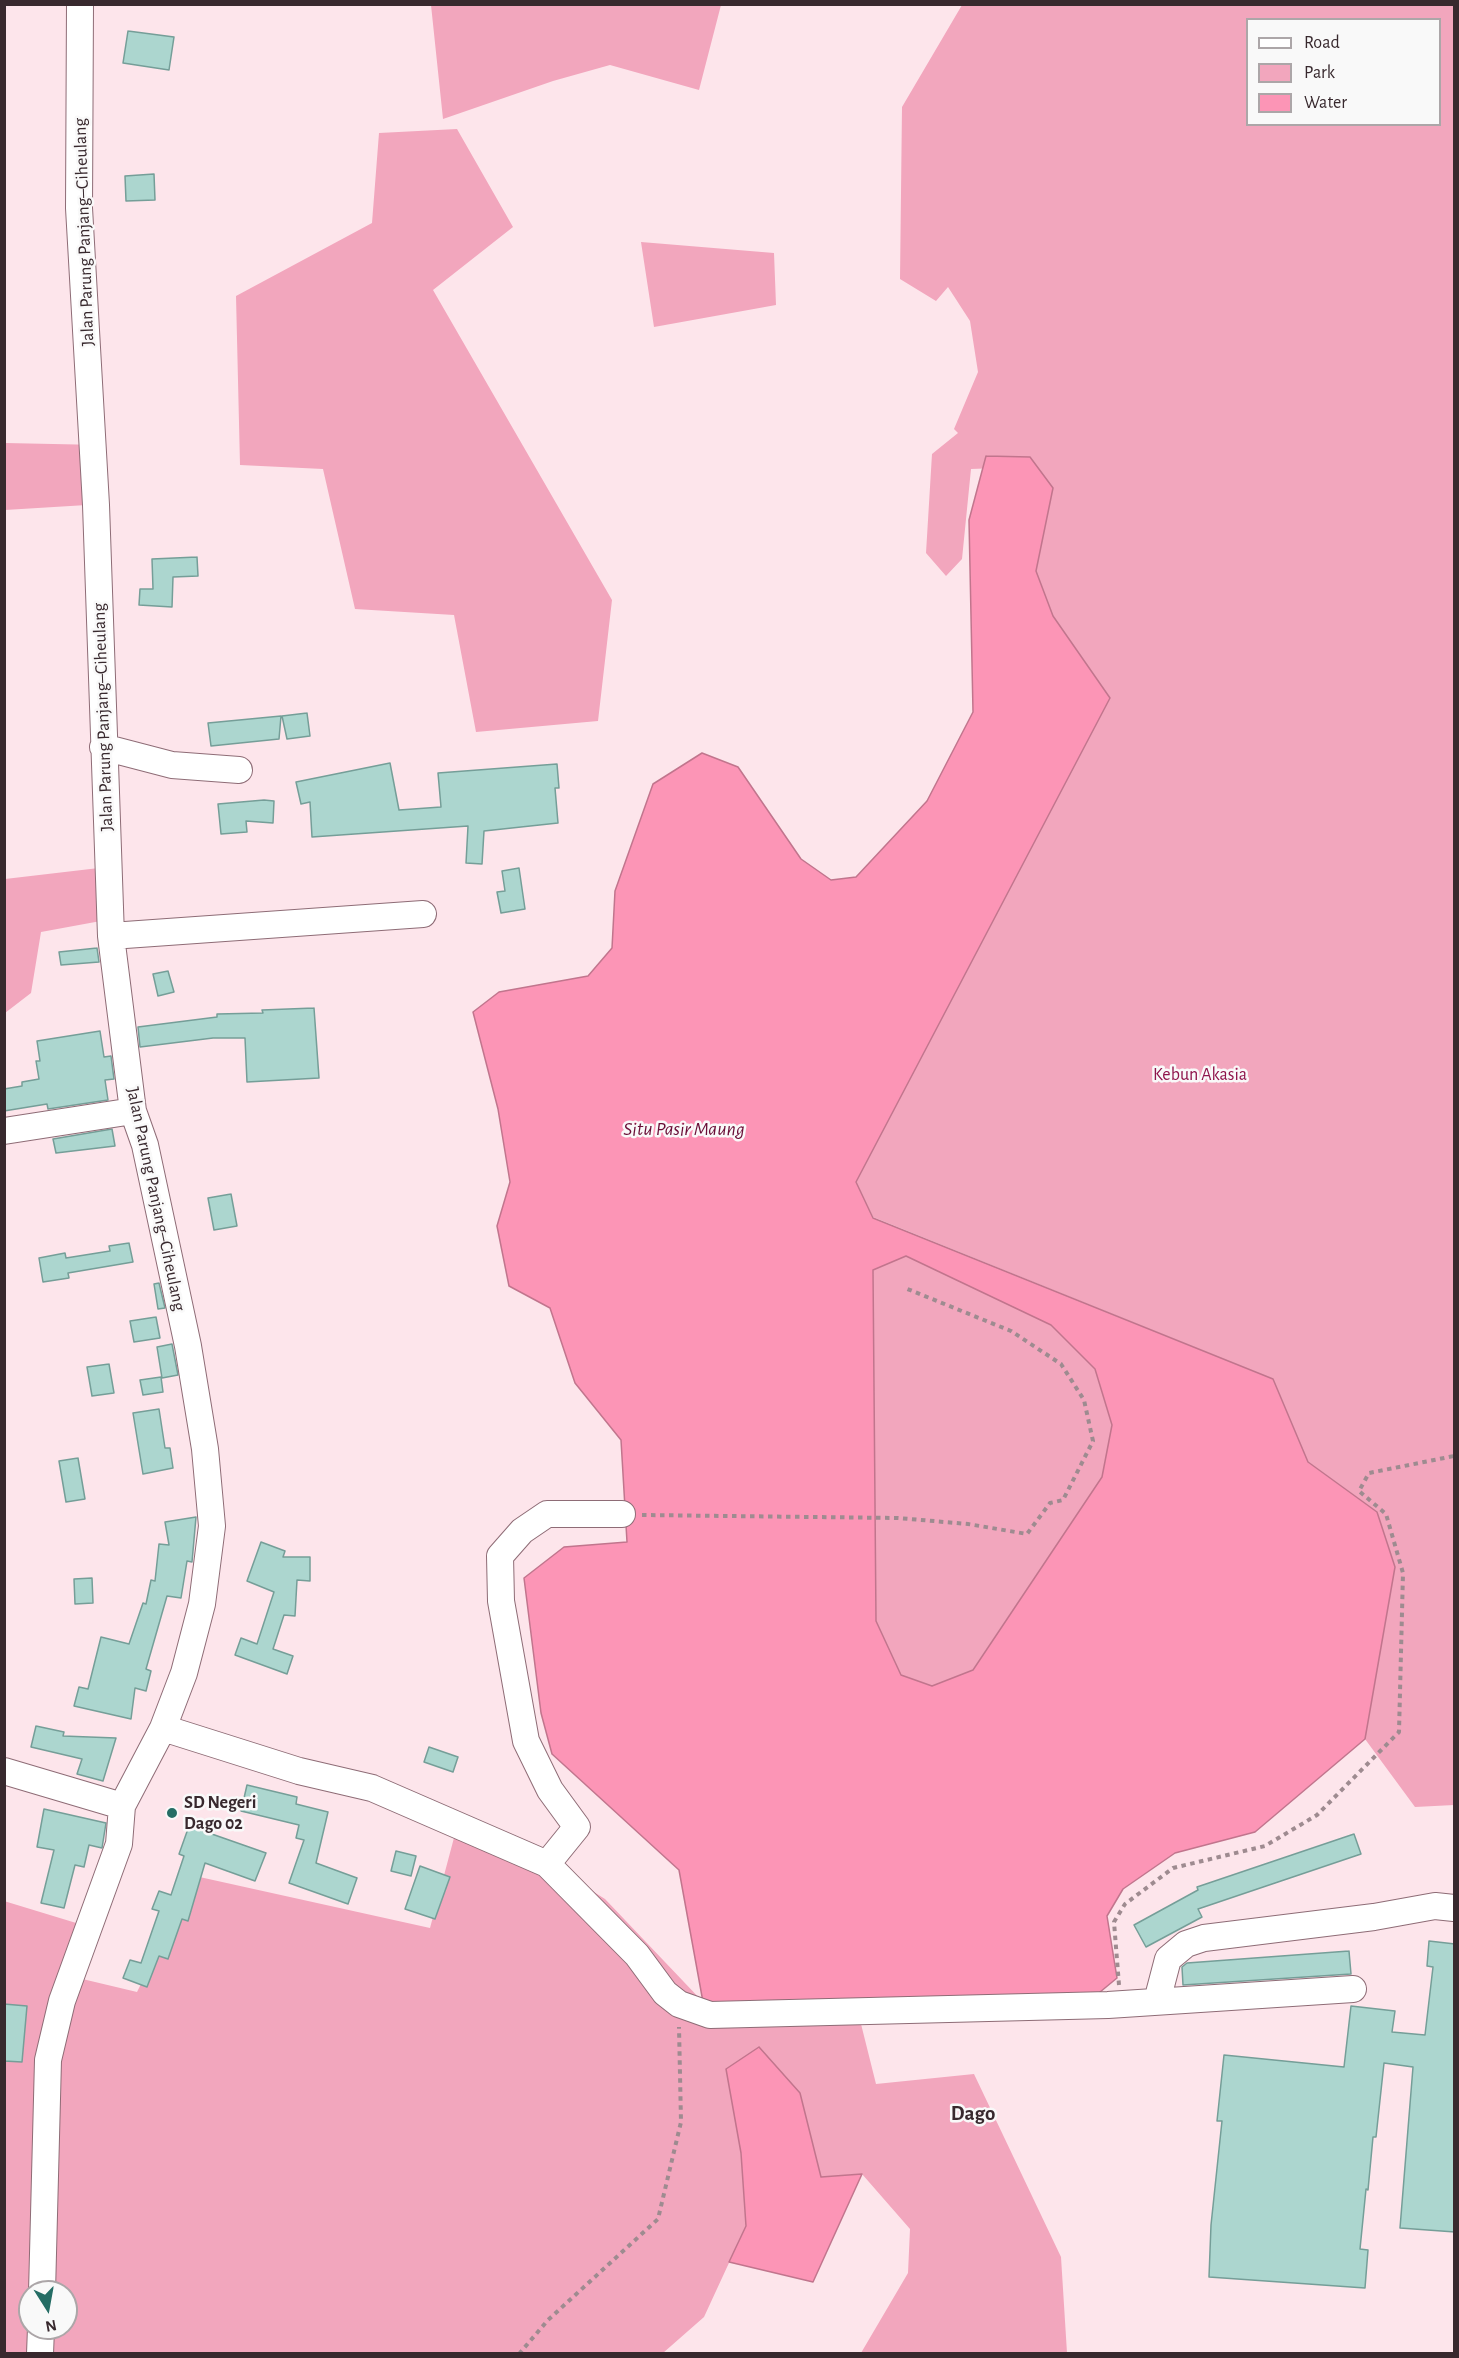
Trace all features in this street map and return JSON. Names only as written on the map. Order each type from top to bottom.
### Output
[{"type":"street","name":"Jalan Parung Panjang–Ciheulang","points":[[42,2280],[48,2060],[62,2001],[119,1844],[122,1806],[163,1728],[184,1673],[202,1604],[212,1526],[205,1449],[188,1346],[145,1145],[133,1111],[111,936],[96,505],[80,208],[80,4]]},
{"type":"street","points":[[103,747],[172,765],[239,771]]},
{"type":"street","points":[[111,936],[423,914]]},
{"type":"street","points":[[4,1131],[133,1111]]},
{"type":"street","points":[[547,1864],[576,1827],[550,1790],[526,1741],[501,1601],[500,1556],[522,1531],[547,1514],[622,1514]]},
{"type":"street","points":[[163,1728],[299,1771],[372,1788],[547,1864],[637,1955],[664,1993],[679,2004],[710,2014],[1108,2005],[1353,1989]]},
{"type":"street","points":[[4,1771],[122,1806]]},
{"type":"street","points":[[1157,2001],[1168,1959],[1186,1944],[1204,1938],[1374,1917],[1435,1906],[1455,1908]]},
{"type":"path","points":[[622,1514],[898,1518],[969,1524],[1027,1534],[1050,1503],[1064,1500],[1093,1441],[1084,1400],[1062,1364],[1011,1331],[905,1287]]},
{"type":"path","points":[[1108,2005],[1120,1983],[1114,1922],[1125,1904],[1173,1868],[1265,1846],[1317,1815],[1399,1732],[1403,1572],[1386,1514],[1359,1491],[1369,1473],[1455,1456]]},
{"type":"path","points":[[519,2354],[548,2320],[658,2219],[681,2122],[679,2004]]},
{"type":"green space","points":[[431,4],[721,5],[699,90],[610,65],[553,81],[443,119]]},
{"type":"green space","name":"Kebun Akasia","points":[[962,5],[1454,5],[1454,1805],[1415,1807],[1365,1739],[1395,1567],[1377,1512],[1308,1462],[1273,1379],[873,1217],[856,1182],[1110,698],[1053,616],[1036,571],[1053,488],[1026,467],[971,469],[962,559],[946,576],[926,553],[932,454],[958,433],[954,429],[978,372],[970,321],[948,287],[936,301],[900,279],[902,107]]},
{"type":"green space","points":[[457,129],[513,227],[433,290],[612,600],[598,721],[476,732],[454,615],[355,609],[323,469],[240,465],[236,296],[372,223],[379,133]]},
{"type":"green space","points":[[641,242],[774,253],[776,305],[654,327]]},
{"type":"green space","points":[[5,443],[101,445],[103,504],[5,510]]},
{"type":"green space","points":[[116,866],[117,918],[41,932],[31,993],[5,1013],[5,879]]},
{"type":"green space","points":[[906,1256],[1051,1325],[1095,1369],[1112,1425],[1102,1477],[972,1671],[932,1686],[901,1675],[876,1621],[873,1270]]},
{"type":"green space","points":[[459,1819],[496,1830],[605,1899],[703,2002],[856,2004],[876,2084],[974,2074],[1061,2257],[1067,2353],[861,2353],[908,2273],[910,2229],[862,2174],[821,2177],[800,2093],[741,2153],[746,2226],[704,2317],[663,2353],[5,2353],[4,1901],[86,1926],[74,1977],[137,1992],[195,1876],[430,1928]]},
{"type":"water","name":"Situ Pasir Maung","points":[[986,456],[1030,457],[1053,488],[1036,571],[1053,616],[1110,698],[856,1182],[873,1218],[1273,1379],[1308,1462],[1377,1512],[1395,1567],[1365,1739],[1255,1832],[1175,1853],[1123,1889],[1107,1916],[1117,1978],[1094,1997],[856,2004],[703,2002],[679,1870],[552,1754],[541,1713],[524,1578],[564,1547],[627,1542],[621,1440],[575,1383],[550,1308],[509,1286],[497,1226],[510,1182],[498,1109],[473,1012],[499,992],[588,976],[612,948],[615,891],[653,784],[702,753],[738,767],[801,859],[831,880],[856,877],[927,801],[973,712],[969,520]],"holes":[[[906,1256],[1051,1325],[1095,1369],[1112,1425],[1102,1477],[973,1670],[932,1686],[901,1675],[876,1621],[873,1270]]]},
{"type":"water","points":[[759,2047],[800,2093],[821,2177],[862,2174],[813,2282],[729,2262],[746,2226],[741,2153],[726,2069]]},
{"type":"building","points":[[128,31],[174,37],[169,70],[123,63]]},
{"type":"building","points":[[154,174],[155,200],[126,201],[125,176]]},
{"type":"building","points":[[197,557],[198,576],[173,577],[172,607],[139,605],[140,589],[153,589],[152,559]]},
{"type":"building","points":[[307,713],[310,736],[287,739],[282,716]]},
{"type":"building","points":[[281,716],[279,739],[211,746],[208,723]]},
{"type":"building","points":[[390,763],[399,810],[441,807],[438,773],[557,764],[559,788],[555,788],[558,823],[484,831],[482,864],[466,863],[468,826],[312,837],[310,802],[301,804],[296,782]]},
{"type":"building","points":[[274,801],[273,823],[246,821],[247,832],[221,834],[218,804]]},
{"type":"building","points":[[519,868],[525,909],[501,913],[497,892],[505,891],[502,871]]},
{"type":"building","points":[[97,948],[99,962],[61,965],[59,952]]},
{"type":"building","points":[[168,971],[174,992],[158,996],[153,974]]},
{"type":"building","points":[[314,1008],[319,1078],[247,1082],[245,1038],[213,1038],[140,1047],[138,1027],[217,1017],[217,1014],[263,1013],[262,1010]]},
{"type":"building","points":[[100,1031],[104,1057],[111,1056],[114,1079],[105,1080],[108,1100],[48,1109],[47,1104],[4,1111],[4,1089],[22,1086],[22,1082],[39,1079],[36,1061],[40,1061],[37,1041]]},
{"type":"building","points":[[112,1129],[115,1146],[56,1153],[53,1139]]},
{"type":"building","points":[[231,1194],[237,1226],[214,1230],[208,1198]]},
{"type":"building","points":[[129,1243],[133,1262],[68,1273],[69,1278],[43,1282],[39,1258],[65,1253],[66,1258],[110,1251],[109,1246]]},
{"type":"building","points":[[159,1283],[165,1308],[158,1309],[154,1284]]},
{"type":"building","points":[[156,1317],[160,1338],[134,1342],[130,1321]]},
{"type":"building","points":[[172,1344],[178,1375],[162,1378],[157,1347]]},
{"type":"building","points":[[109,1364],[114,1393],[92,1396],[87,1367]]},
{"type":"building","points":[[161,1377],[163,1392],[143,1395],[140,1380]]},
{"type":"building","points":[[159,1409],[165,1448],[170,1448],[173,1468],[143,1474],[133,1413]]},
{"type":"building","points":[[78,1458],[85,1499],[66,1502],[59,1461]]},
{"type":"building","points":[[196,1517],[192,1562],[187,1561],[181,1598],[167,1596],[146,1669],[151,1671],[146,1691],[135,1688],[131,1719],[74,1706],[79,1687],[88,1689],[101,1637],[129,1644],[143,1603],[146,1604],[151,1580],[155,1581],[159,1544],[169,1545],[165,1522]]},
{"type":"building","points":[[261,1542],[285,1551],[283,1557],[310,1557],[310,1581],[297,1580],[295,1616],[284,1615],[273,1649],[293,1656],[287,1674],[235,1655],[241,1638],[257,1644],[274,1592],[247,1581]]},
{"type":"building","points":[[92,1578],[93,1603],[75,1604],[74,1579]]},
{"type":"building","points":[[36,1726],[64,1732],[63,1736],[116,1738],[103,1781],[77,1774],[82,1759],[31,1747]]},
{"type":"building","points":[[429,1747],[458,1757],[453,1772],[424,1762]]},
{"type":"building","points":[[247,1785],[297,1797],[296,1804],[328,1812],[316,1863],[357,1878],[348,1904],[289,1883],[304,1840],[296,1838],[299,1825],[241,1811]]},
{"type":"building","points":[[44,1809],[106,1823],[102,1848],[89,1845],[84,1867],[75,1865],[64,1908],[41,1903],[54,1850],[37,1847]]},
{"type":"building","points":[[189,1826],[266,1853],[255,1881],[205,1863],[188,1921],[182,1919],[168,1959],[159,1956],[147,1987],[123,1978],[130,1960],[141,1963],[159,1911],[152,1909],[159,1891],[171,1895],[184,1856],[179,1854]]},
{"type":"building","points":[[1354,1834],[1361,1854],[1198,1909],[1202,1917],[1146,1947],[1134,1925],[1198,1890],[1197,1887]]},
{"type":"building","points":[[396,1851],[416,1856],[411,1876],[391,1871]]},
{"type":"building","points":[[420,1866],[450,1877],[435,1919],[405,1909]]},
{"type":"building","points":[[1429,1941],[1455,1944],[1455,2232],[1400,2228],[1413,2067],[1384,2063],[1360,2249],[1368,2250],[1365,2288],[1209,2277],[1211,2225],[1222,2121],[1217,2121],[1224,2055],[1344,2067],[1351,2006],[1395,2011],[1392,2032],[1425,2035],[1433,1967],[1427,1966]]},
{"type":"building","points":[[1349,1951],[1351,1974],[1183,1985],[1182,1967],[1187,1963]]},
{"type":"building","points":[[4,2004],[27,2006],[22,2062],[4,2061]]},
{"type":"place","name":"SD Negeri Dago 02","points":[[172,1813]]},
{"type":"district","name":"Dago","points":[[973,2114]]}]
